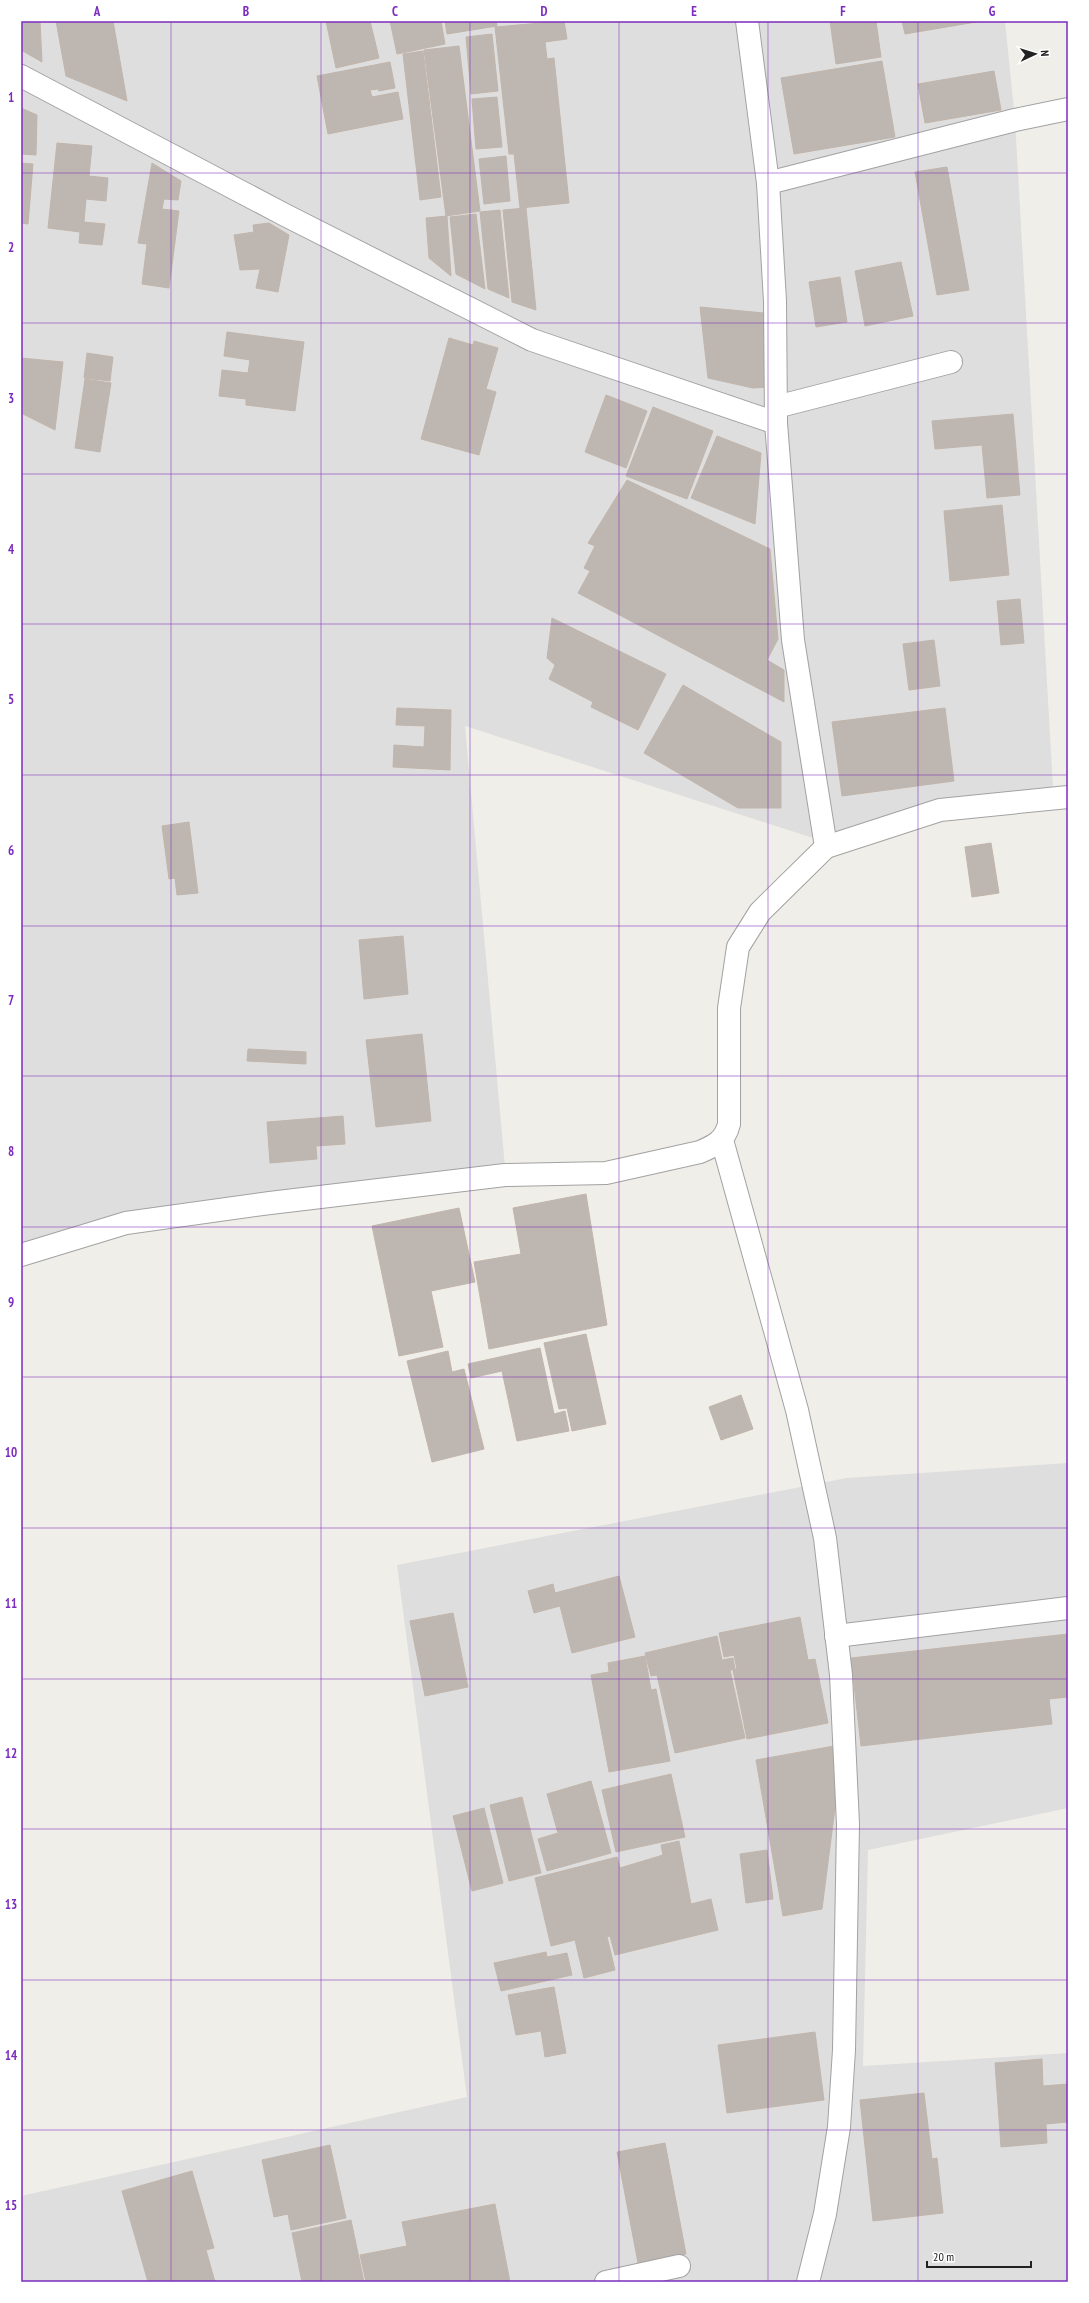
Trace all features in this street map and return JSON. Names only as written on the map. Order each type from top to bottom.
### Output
[{"type":"street","points":[[747,21],[768,183],[775,301],[776,415],[793,640],[826,847]]},
{"type":"street","points":[[21,76],[272,208],[532,340],[776,415],[951,362]]},
{"type":"street","points":[[768,183],[1007,122],[1068,109]]},
{"type":"street","points":[[21,1255],[126,1223],[270,1203],[505,1175],[606,1173],[700,1152],[714,1147],[722,1140],[727,1132],[729,1124],[729,1008],[738,947],[760,912],[826,847],[940,810],[1068,797]]},
{"type":"street","points":[[722,1140],[797,1410],[825,1538],[841,1675],[848,1824],[844,2050],[839,2127],[825,2214],[808,2282]]},
{"type":"street","points":[[836,1636],[1068,1608]]},
{"type":"street","points":[[606,2282],[679,2266]]},
{"type":"shaded area","points":[[21,21],[1005,21],[1015,120],[1053,788],[848,833],[813,838],[465,726],[505,1167],[273,1191],[21,1251]]},
{"type":"shaded area","points":[[1068,1463],[1068,1808],[868,1850],[863,2066],[1068,2053],[1068,2282],[21,2282],[21,2196],[467,2097],[397,1565],[847,1478]]},
{"type":"building","points":[[21,21],[40,21],[42,62],[21,50]]},
{"type":"building","points":[[56,21],[113,21],[127,101],[66,76]]},
{"type":"building","points":[[326,21],[370,21],[379,58],[336,68]]},
{"type":"building","points":[[390,21],[441,21],[445,44],[397,54]]},
{"type":"building","points":[[445,21],[496,21],[497,26],[447,34]]},
{"type":"building","points":[[564,21],[567,39],[545,42],[547,59],[554,58],[569,203],[520,208],[514,154],[509,154],[495,27]]},
{"type":"building","points":[[830,21],[876,21],[881,57],[836,64]]},
{"type":"building","points":[[902,21],[982,21],[905,34]]},
{"type":"building","points":[[492,34],[498,91],[471,94],[466,37]]},
{"type":"building","points":[[459,46],[480,211],[446,216],[424,50]]},
{"type":"building","points":[[423,51],[441,197],[420,200],[403,54]]},
{"type":"building","points":[[882,61],[895,137],[794,154],[781,78]]},
{"type":"building","points":[[390,62],[395,88],[379,91],[378,89],[370,90],[372,97],[398,92],[403,119],[328,134],[317,76]]},
{"type":"building","points":[[994,71],[1001,110],[925,123],[918,84]]},
{"type":"building","points":[[497,97],[502,147],[476,149],[472,99]]},
{"type":"building","points":[[21,108],[37,115],[36,155],[21,154]]},
{"type":"building","points":[[57,143],[92,146],[89,176],[108,178],[106,201],[86,199],[84,222],[105,224],[102,245],[79,243],[80,232],[48,228]]},
{"type":"building","points":[[506,156],[510,201],[484,204],[479,159]]},
{"type":"building","points":[[21,163],[33,164],[28,224],[21,223]]},
{"type":"building","points":[[152,163],[181,181],[178,200],[164,199],[162,209],[179,211],[169,288],[142,284],[147,244],[138,243]]},
{"type":"building","points":[[947,167],[969,290],[937,295],[915,172]]},
{"type":"building","points":[[526,208],[536,310],[512,302],[503,210]]},
{"type":"building","points":[[500,210],[509,298],[488,289],[480,212]]},
{"type":"building","points":[[476,214],[485,289],[456,274],[450,217]]},
{"type":"building","points":[[447,216],[451,276],[429,258],[426,218]]},
{"type":"building","points":[[269,223],[289,235],[278,292],[256,288],[260,269],[240,270],[234,235],[254,232],[253,225]]},
{"type":"building","points":[[901,262],[913,316],[865,326],[855,271]]},
{"type":"building","points":[[840,277],[847,322],[816,327],[809,282]]},
{"type":"building","points":[[700,307],[764,313],[770,387],[753,388],[708,378]]},
{"type":"building","points":[[227,332],[304,342],[295,411],[246,405],[246,399],[219,396],[222,370],[248,373],[250,360],[224,356]]},
{"type":"building","points":[[449,338],[473,345],[474,341],[498,348],[486,389],[496,392],[479,455],[421,439]]},
{"type":"building","points":[[87,353],[113,357],[110,381],[84,378]]},
{"type":"building","points":[[21,358],[63,362],[55,430],[21,413]]},
{"type":"building","points":[[85,379],[111,383],[100,452],[75,448]]},
{"type":"building","points":[[606,395],[647,411],[626,468],[585,452]]},
{"type":"building","points":[[653,407],[713,431],[687,499],[626,476]]},
{"type":"building","points":[[1013,414],[1020,495],[987,498],[982,445],[935,449],[932,421]]},
{"type":"building","points":[[717,436],[761,453],[755,524],[691,498]]},
{"type":"building","points":[[627,480],[770,549],[778,639],[767,660],[784,670],[784,702],[578,593],[590,571],[584,568],[595,546],[588,543]]},
{"type":"building","points":[[1002,505],[1009,575],[950,581],[944,511]]},
{"type":"building","points":[[1020,599],[1024,643],[1001,645],[997,601]]},
{"type":"building","points":[[552,618],[666,674],[638,730],[591,707],[593,702],[549,679],[555,665],[547,658]]},
{"type":"building","points":[[934,640],[940,686],[909,690],[903,644]]},
{"type":"building","points":[[683,685],[781,742],[781,808],[738,808],[644,753]]},
{"type":"building","points":[[397,708],[451,710],[450,770],[393,767],[394,745],[424,747],[425,726],[396,725]]},
{"type":"building","points":[[945,708],[954,781],[842,796],[832,722]]},
{"type":"building","points":[[189,822],[198,893],[177,895],[175,878],[169,879],[162,826]]},
{"type":"building","points":[[991,843],[999,893],[972,897],[965,847]]},
{"type":"building","points":[[403,936],[408,994],[364,999],[359,940]]},
{"type":"building","points":[[422,1034],[431,1121],[376,1127],[366,1040]]},
{"type":"building","points":[[248,1049],[306,1052],[306,1064],[247,1061]]},
{"type":"building","points":[[343,1116],[345,1144],[316,1146],[317,1159],[270,1163],[267,1122]]},
{"type":"building","points":[[586,1194],[607,1325],[489,1349],[474,1262],[521,1254],[513,1208]]},
{"type":"building","points":[[459,1208],[475,1282],[431,1291],[443,1347],[399,1356],[372,1226]]},
{"type":"building","points":[[586,1334],[606,1424],[572,1431],[567,1408],[559,1409],[544,1343]]},
{"type":"building","points":[[540,1348],[554,1414],[565,1411],[569,1431],[517,1441],[502,1371],[471,1378],[468,1364]]},
{"type":"building","points":[[448,1351],[452,1372],[464,1369],[484,1449],[432,1462],[407,1361]]},
{"type":"building","points":[[741,1395],[753,1429],[721,1440],[709,1407]]},
{"type":"building","points":[[619,1576],[635,1637],[572,1653],[560,1606],[534,1613],[528,1591],[553,1584],[555,1593]]},
{"type":"building","points":[[453,1613],[468,1687],[425,1696],[410,1621]]},
{"type":"building","points":[[800,1617],[808,1660],[815,1659],[828,1723],[747,1739],[733,1670],[737,1669],[734,1655],[724,1657],[719,1633]]},
{"type":"building","points":[[1068,1634],[1068,1697],[1049,1699],[1052,1724],[861,1746],[851,1658]]},
{"type":"building","points":[[717,1636],[722,1660],[733,1658],[735,1669],[730,1670],[745,1738],[675,1753],[657,1675],[651,1676],[645,1653]]},
{"type":"building","points":[[645,1656],[651,1690],[656,1689],[670,1761],[609,1772],[591,1675],[609,1672],[608,1663]]},
{"type":"building","points":[[834,1746],[844,1807],[835,1808],[822,1909],[783,1916],[756,1760]]},
{"type":"building","points":[[671,1774],[685,1837],[616,1852],[602,1790]]},
{"type":"building","points":[[591,1781],[611,1853],[547,1871],[538,1839],[558,1833],[547,1794]]},
{"type":"building","points":[[522,1797],[541,1873],[509,1881],[490,1805]]},
{"type":"building","points":[[484,1808],[503,1883],[472,1891],[453,1816]]},
{"type":"building","points":[[679,1841],[691,1904],[711,1899],[718,1930],[615,1955],[610,1936],[607,1937],[615,1970],[584,1978],[575,1940],[551,1946],[535,1878],[617,1857],[620,1868],[663,1855],[661,1845]]},
{"type":"building","points":[[767,1850],[773,1899],[746,1903],[740,1854]]},
{"type":"building","points":[[546,1952],[547,1957],[567,1953],[572,1975],[501,1991],[494,1963]]},
{"type":"building","points":[[554,1987],[566,2053],[545,2057],[541,2031],[516,2035],[508,1995]]},
{"type":"building","points":[[815,2032],[824,2100],[727,2113],[718,2045]]},
{"type":"building","points":[[1042,2059],[1043,2086],[1068,2084],[1068,2122],[1046,2124],[1047,2143],[1001,2147],[995,2063]]},
{"type":"building","points":[[924,2093],[932,2159],[937,2158],[943,2213],[873,2221],[860,2100]]},
{"type":"building","points":[[665,2143],[686,2254],[638,2263],[617,2152]]},
{"type":"building","points":[[330,2145],[346,2218],[291,2230],[288,2214],[274,2217],[262,2160]]},
{"type":"building","points":[[192,2171],[214,2248],[206,2250],[215,2282],[148,2282],[122,2191]]},
{"type":"building","points":[[495,2204],[510,2282],[366,2282],[360,2255],[407,2246],[402,2222]]},
{"type":"building","points":[[351,2220],[364,2282],[302,2282],[292,2233]]}]
